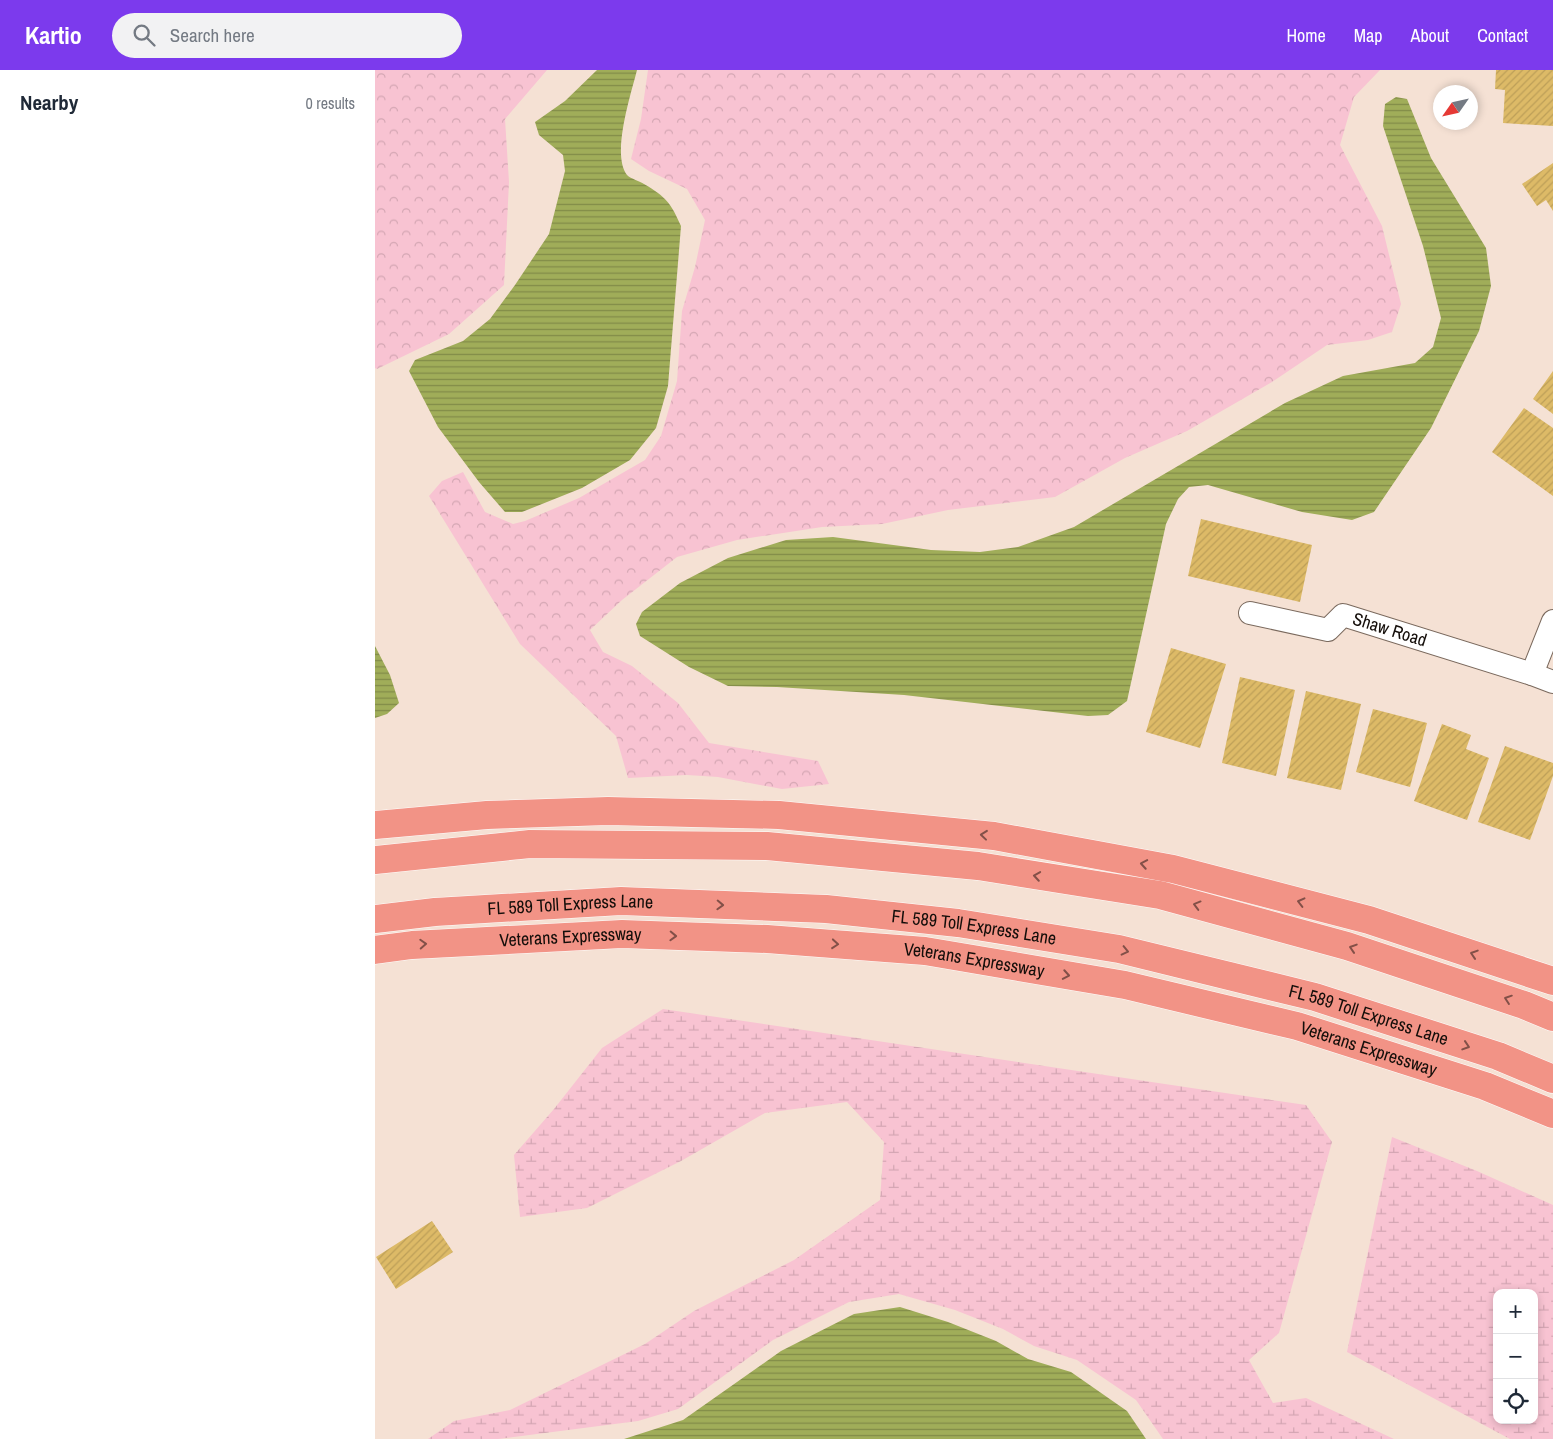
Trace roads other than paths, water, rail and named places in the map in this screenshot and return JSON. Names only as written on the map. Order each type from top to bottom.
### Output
[{"type":"highway","points":[[375,825],[487,814],[608,811],[779,816],[994,836],[1173,869],[1369,920],[1553,981]]},
{"type":"highway","points":[[375,860],[530,844],[757,846],[978,866],[1160,895],[1347,946],[1524,1005],[1553,1017]]},
{"type":"highway","name":"FL 589 Toll Express Lane","points":[[375,919],[435,912],[621,901],[826,909],[958,923],[1119,949],[1315,996],[1498,1056],[1553,1079]]},
{"type":"highway","name":"Veterans Expressway","points":[[375,950],[412,945],[622,934],[767,938],[925,951],[1125,985],[1297,1026],[1485,1086],[1553,1114]]},
{"type":"street","name":"Shaw Road","points":[[1249,613],[1328,630],[1343,615],[1553,682]]},
{"type":"street","points":[[1532,674],[1553,621]]}]
